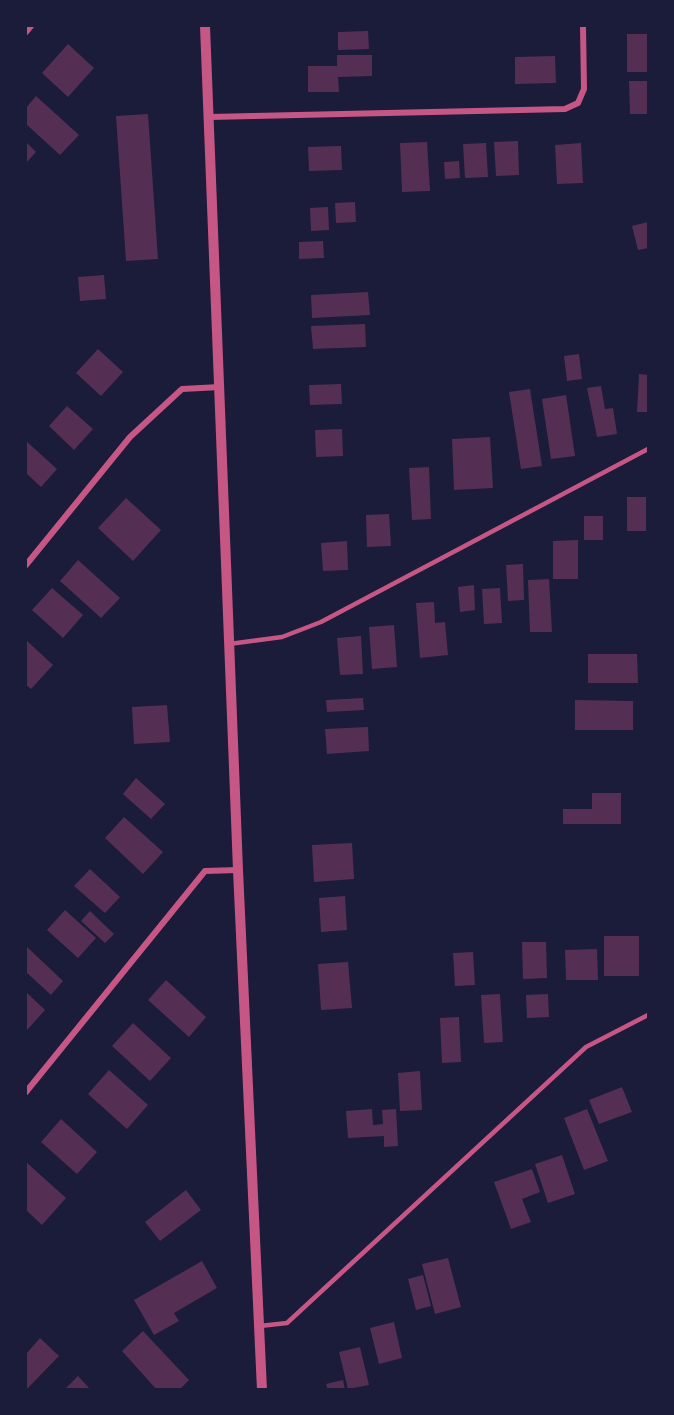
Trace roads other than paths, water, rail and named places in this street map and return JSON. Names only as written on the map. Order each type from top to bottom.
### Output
[{"type":"street","points":[[26,32],[31,26]]},
{"type":"street","points":[[205,26],[238,870],[262,1389]]},
{"type":"street","points":[[209,117],[565,109],[578,103],[584,89],[583,26]]},
{"type":"street","points":[[26,565],[130,437],[182,389],[220,387]]},
{"type":"street","points":[[26,1092],[205,871],[238,870]]},
{"type":"lane","points":[[229,644],[282,638],[321,622],[648,449]]},
{"type":"lane","points":[[259,1326],[287,1323],[586,1047],[648,1015]]}]
